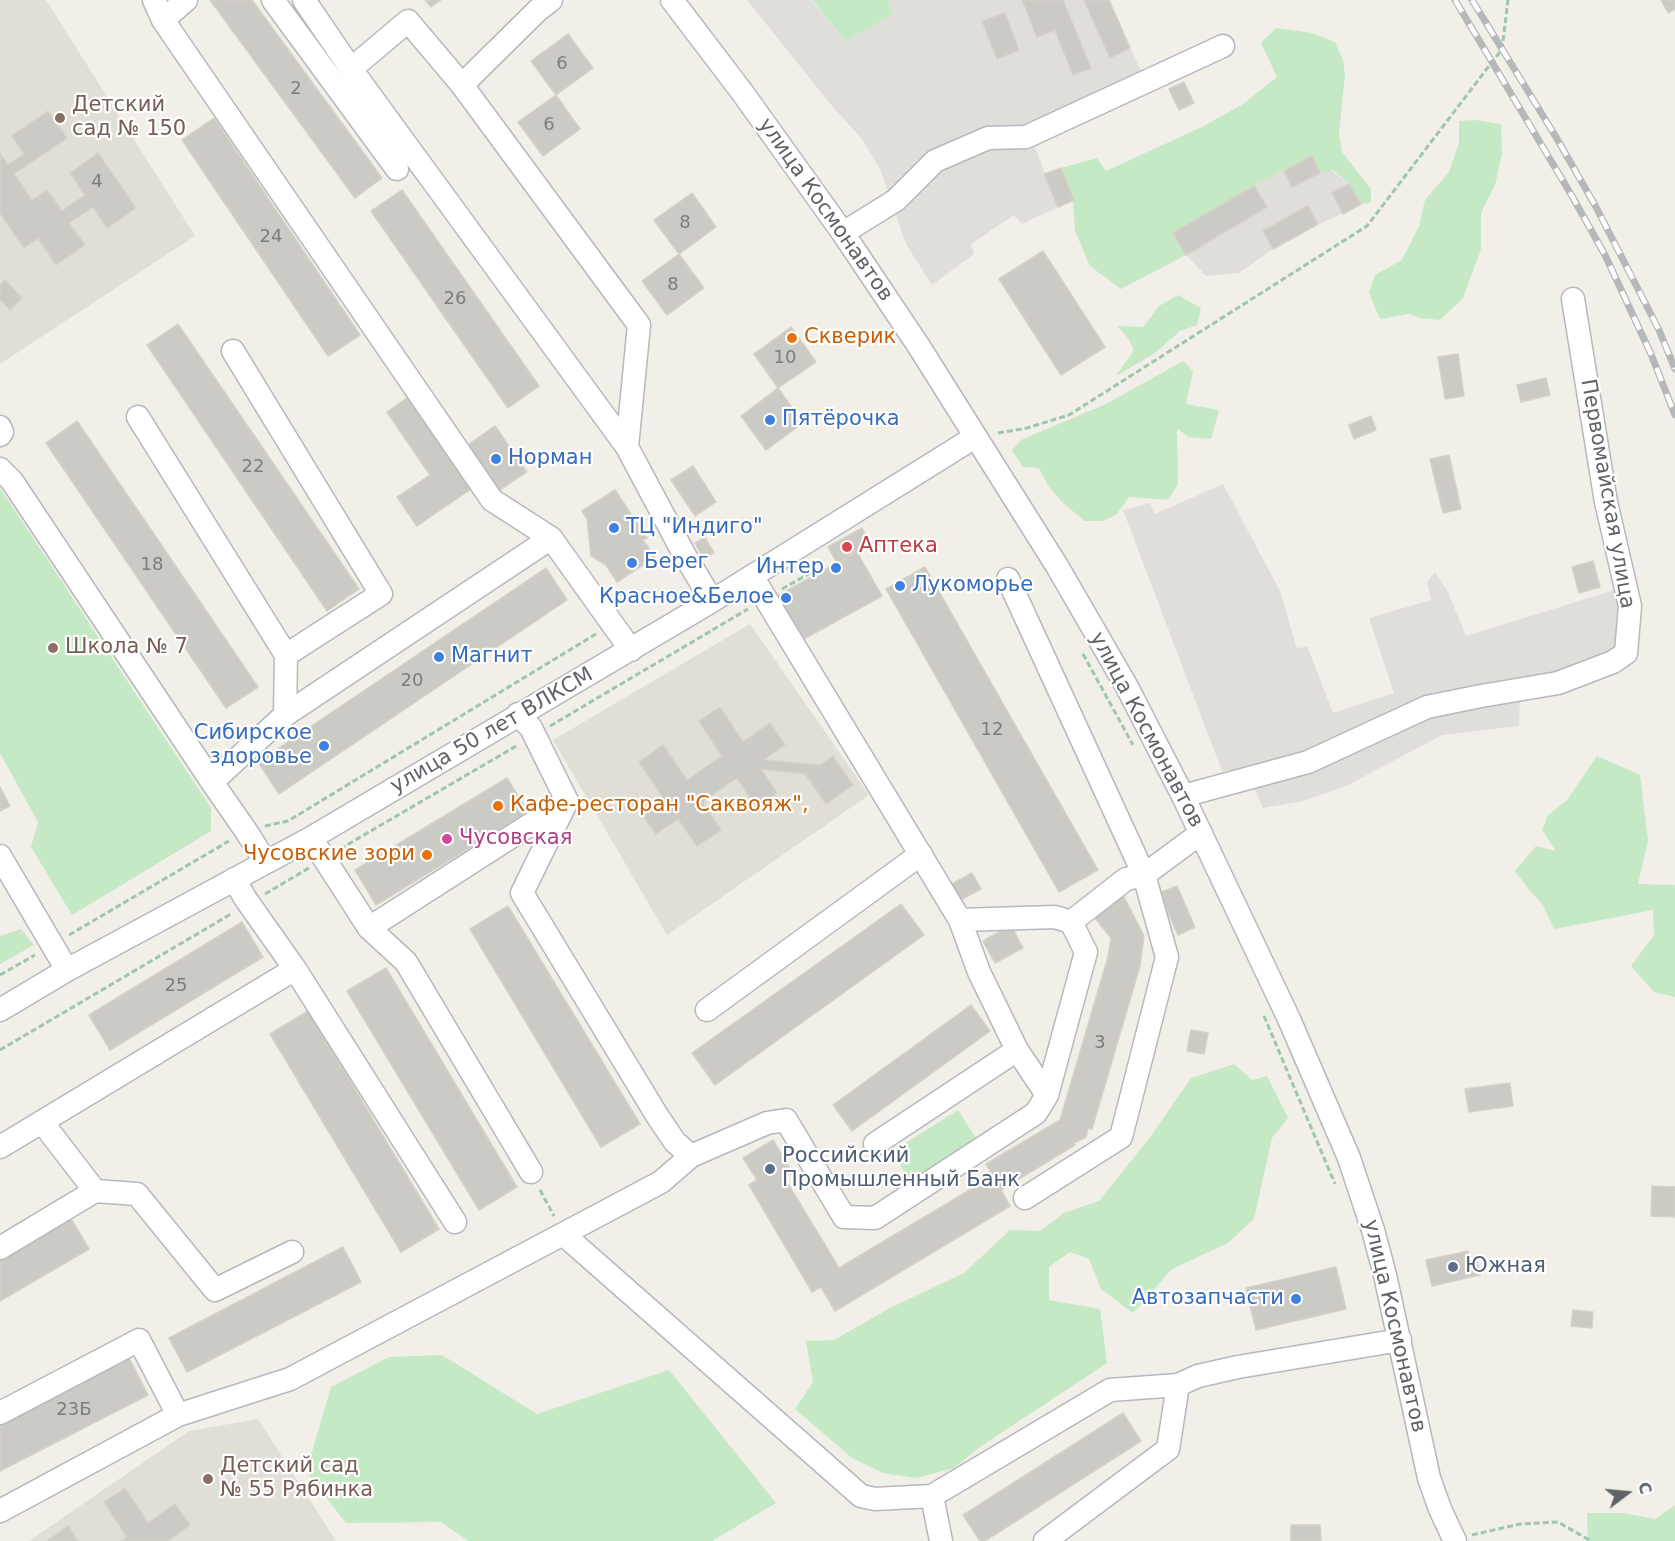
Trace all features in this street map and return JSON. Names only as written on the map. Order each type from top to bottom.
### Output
[{"type":"street","points":[[186,0],[159,10],[492,500],[551,538],[631,650]]},
{"type":"street","points":[[273,0],[397,168]]},
{"type":"street","points":[[304,0],[351,69],[627,447],[684,554],[712,601]]},
{"type":"street","points":[[462,85],[551,0]]},
{"type":"street","name":"улица Космонавтов","points":[[672,0],[742,92],[843,233],[918,345],[1074,596],[1127,687],[1183,796],[1289,1019],[1349,1158],[1376,1241],[1400,1340],[1429,1478],[1440,1509],[1461,1539]]},
{"type":"street","points":[[351,69],[408,21],[462,85],[639,325],[627,447]]},
{"type":"street","points":[[843,233],[896,200],[935,161],[988,138],[1026,137],[1224,46]]},
{"type":"street","name":"Первомайская улица","points":[[1183,796],[1308,762],[1427,707],[1558,683],[1613,662],[1626,653],[1630,606],[1606,501],[1573,299]]},
{"type":"street","points":[[233,351],[381,594],[286,655]]},
{"type":"street","points":[[138,417],[286,655],[285,715]]},
{"type":"street","points":[[0,427],[2,432],[0,435]]},
{"type":"street","name":"улица 50 лет ВЛКСМ","points":[[0,1010],[67,970],[310,838],[518,714],[631,650],[975,437]]},
{"type":"street","points":[[0,469],[12,481],[265,861]]},
{"type":"street","points":[[212,782],[285,715],[551,538]]},
{"type":"street","points":[[752,576],[960,920],[979,972],[1017,1050],[1047,1095]]},
{"type":"street","points":[[1008,579],[1144,875],[1167,957],[1121,1137],[1025,1198]]},
{"type":"street","points":[[518,714],[531,728],[567,801]]},
{"type":"street","points":[[369,928],[567,801]]},
{"type":"street","points":[[567,801],[522,893],[658,1118],[675,1142],[691,1156]]},
{"type":"street","points":[[1071,922],[1126,879],[1144,875],[1201,833]]},
{"type":"street","points":[[310,838],[369,928],[406,962],[531,1172]]},
{"type":"street","points":[[707,1010],[921,854]]},
{"type":"street","points":[[0,856],[67,970]]},
{"type":"street","points":[[234,879],[295,969],[455,1222]]},
{"type":"street","points":[[0,1511],[178,1415],[290,1379],[661,1182],[691,1156],[767,1123],[786,1120],[844,1217],[875,1218],[1036,1113],[1047,1095],[1086,952],[1071,922],[1055,917],[960,920]]},
{"type":"street","points":[[0,1147],[295,969]]},
{"type":"street","points":[[875,1143],[1017,1050]]},
{"type":"street","points":[[42,1122],[95,1191]]},
{"type":"street","points":[[0,1248],[95,1191],[137,1194],[215,1290],[292,1252]]},
{"type":"street","points":[[563,1234],[861,1496],[875,1499],[933,1496],[1110,1390],[1178,1385],[1198,1376],[1238,1366],[1400,1340]]},
{"type":"street","points":[[0,1413],[139,1340],[178,1415]]},
{"type":"street","points":[[1045,1541],[1168,1449],[1178,1385]]},
{"type":"street","points":[[933,1496],[941,1541]]},
{"type":"path","points":[[975,437],[1027,428],[1069,415],[1367,226],[1502,49],[1508,0]]},
{"type":"path","points":[[0,1050],[812,572]]},
{"type":"path","points":[[0,975],[246,831],[288,821],[613,623]]},
{"type":"path","points":[[1082,653],[1134,747]]},
{"type":"path","points":[[1264,1016],[1336,1186]]},
{"type":"path","points":[[531,1172],[563,1234]]},
{"type":"path","points":[[1461,1539],[1520,1524],[1558,1522],[1591,1541]]},
{"type":"shaded area","name":"Детский сад № 150","points":[[0,0],[46,0],[195,236],[0,364]]},
{"type":"shaded area","points":[[747,0],[811,0],[846,42],[893,14],[888,0],[1109,0],[1143,76],[1028,129],[1058,207],[1022,224],[1014,215],[971,244],[974,254],[932,285],[906,244],[881,171],[862,139],[832,106]]},
{"type":"shaded area","points":[[1312,156],[1349,184],[1361,204],[1273,249],[1239,273],[1206,276],[1186,255],[1173,233],[1254,186]]},
{"type":"shaded area","points":[[1223,484],[1280,591],[1297,649],[1307,646],[1333,713],[1394,693],[1369,618],[1431,600],[1427,582],[1435,572],[1447,590],[1466,636],[1618,589],[1626,623],[1618,655],[1520,698],[1519,726],[1442,735],[1346,786],[1303,801],[1263,808],[1245,768],[1222,771],[1123,510],[1150,503],[1155,514]]},
{"type":"shaded area","points":[[750,624],[869,795],[667,935],[553,740]]},
{"type":"shaded area","name":"Детский сад № 55 Рябинка","points":[[258,1419],[336,1541],[29,1541],[189,1431]]},
{"type":"green space","points":[[812,0],[888,0],[893,14],[846,42]]},
{"type":"green space","points":[[1276,28],[1312,33],[1335,42],[1343,60],[1345,75],[1339,133],[1342,152],[1371,189],[1371,203],[1361,204],[1349,184],[1333,170],[1320,173],[1311,156],[1173,233],[1186,255],[1121,289],[1090,266],[1075,231],[1073,201],[1061,168],[1097,158],[1106,171],[1202,127],[1243,104],[1277,77],[1261,43]]},
{"type":"green space","points":[[1475,120],[1501,124],[1502,154],[1495,185],[1481,213],[1481,249],[1463,298],[1440,320],[1420,318],[1409,314],[1380,319],[1369,293],[1375,275],[1402,260],[1419,226],[1425,200],[1449,172],[1459,143],[1459,121]]},
{"type":"green space","points":[[1178,295],[1201,308],[1197,325],[1180,331],[1155,353],[1116,376],[1134,350],[1128,338],[1117,326],[1143,327],[1159,306]]},
{"type":"green space","points":[[1183,361],[1193,371],[1186,404],[1219,410],[1211,439],[1189,437],[1177,429],[1178,484],[1168,500],[1129,497],[1116,515],[1102,521],[1085,521],[1063,503],[1049,487],[1039,468],[1023,467],[1012,450],[1021,440],[1106,404]]},
{"type":"green space","name":"Школа № 7","points":[[0,488],[211,808],[211,831],[72,915],[31,847],[38,822],[0,753]]},
{"type":"green space","points":[[1597,756],[1640,775],[1648,841],[1638,884],[1675,885],[1675,997],[1654,992],[1631,966],[1654,935],[1653,910],[1554,929],[1543,905],[1515,871],[1536,846],[1556,851],[1542,830],[1548,815],[1567,800]]},
{"type":"green space","points":[[21,929],[34,945],[0,964],[0,936]]},
{"type":"green space","points":[[1234,1064],[1252,1080],[1267,1076],[1288,1118],[1272,1138],[1254,1219],[1228,1243],[1172,1269],[1133,1313],[1101,1289],[1089,1259],[1070,1252],[1049,1267],[1049,1300],[1100,1309],[1107,1363],[980,1447],[954,1468],[916,1478],[883,1473],[852,1458],[795,1409],[813,1382],[806,1341],[834,1340],[890,1308],[964,1273],[1010,1230],[1040,1231],[1064,1213],[1099,1201],[1151,1136],[1191,1078]]},
{"type":"green space","points":[[958,1110],[977,1140],[909,1181],[893,1151]]},
{"type":"green space","points":[[442,1355],[537,1414],[669,1370],[776,1503],[712,1541],[468,1541],[441,1522],[346,1523],[306,1472],[331,1387],[389,1357]]},
{"type":"green space","points":[[1675,1505],[1675,1541],[1588,1541],[1587,1513],[1623,1513],[1655,1519]]},
{"type":"building","points":[[210,0],[252,0],[382,178],[355,198]]},
{"type":"building","points":[[425,0],[441,0],[431,7]]},
{"type":"building","points":[[1022,0],[1063,0],[1091,68],[1073,75],[1055,30],[1037,37]]},
{"type":"building","points":[[1084,0],[1109,0],[1130,48],[1110,58]]},
{"type":"building","points":[[1661,0],[1675,0],[1675,9],[1668,13]]},
{"type":"building","points":[[1005,13],[1019,50],[997,59],[982,21]]},
{"type":"building","points":[[568,34],[593,68],[556,95],[531,61]]},
{"type":"building","points":[[1184,82],[1194,103],[1179,110],[1169,89]]},
{"type":"building","points":[[556,95],[580,129],[543,156],[518,122]]},
{"type":"building","points":[[48,111],[67,138],[14,174],[32,200],[47,190],[62,211],[85,195],[70,173],[98,153],[136,208],[107,228],[93,207],[69,223],[85,245],[56,265],[38,238],[24,248],[0,213],[0,153],[8,165],[24,154],[12,136]]},
{"type":"building","points":[[214,118],[360,335],[328,356],[182,140]]},
{"type":"building","points":[[1312,156],[1320,173],[1292,187],[1284,171]]},
{"type":"building","points":[[1061,168],[1074,200],[1058,207],[1044,174]]},
{"type":"building","points":[[1349,184],[1361,204],[1343,214],[1332,193]]},
{"type":"building","points":[[1254,186],[1267,207],[1186,255],[1173,233]]},
{"type":"building","points":[[402,190],[539,386],[508,408],[371,211]]},
{"type":"building","points":[[692,193],[716,227],[679,254],[654,220]]},
{"type":"building","points":[[1308,206],[1318,224],[1273,249],[1263,231]]},
{"type":"building","points":[[1043,251],[1105,347],[1061,375],[999,279]]},
{"type":"building","points":[[679,254],[704,288],[667,315],[642,281]]},
{"type":"building","points":[[5,280],[22,298],[10,310],[0,299],[0,285]]},
{"type":"building","points":[[178,324],[359,589],[327,611],[147,345]]},
{"type":"building","points":[[791,327],[816,362],[778,388],[754,354]]},
{"type":"building","points":[[1458,354],[1464,396],[1445,399],[1438,357]]},
{"type":"building","points":[[1546,378],[1550,395],[1521,402],[1517,385]]},
{"type":"building","points":[[778,388],[803,423],[766,450],[741,416]]},
{"type":"building","points":[[408,397],[471,489],[417,526],[397,497],[430,475],[387,412]]},
{"type":"building","points":[[1371,416],[1376,430],[1354,439],[1349,425]]},
{"type":"building","points":[[77,421],[258,687],[226,708],[46,443]]},
{"type":"building","name":"Норман","points":[[495,426],[527,472],[497,492],[466,446]]},
{"type":"building","points":[[1449,455],[1461,509],[1443,513],[1430,459]]},
{"type":"building","points":[[693,466],[716,502],[695,516],[671,480]]},
{"type":"building","name":"ТЦ \"Индиго\"","points":[[615,490],[647,538],[643,540],[655,557],[617,582],[606,565],[591,556],[587,519],[582,511]]},
{"type":"building","points":[[862,528],[871,545],[837,563],[828,547]]},
{"type":"building","points":[[705,537],[714,553],[703,558],[695,543]]},
{"type":"building","points":[[857,552],[882,596],[802,640],[777,596]]},
{"type":"building","points":[[1593,561],[1600,587],[1579,593],[1572,567]]},
{"type":"building","points":[[925,567],[1098,870],[1059,892],[886,589]]},
{"type":"building","points":[[546,568],[567,600],[279,794],[258,762]]},
{"type":"building","points":[[720,707],[743,742],[770,723],[785,745],[763,760],[820,765],[833,756],[853,785],[826,804],[806,775],[808,774],[761,769],[777,793],[757,807],[737,778],[702,802],[721,830],[697,846],[678,819],[656,834],[641,813],[663,797],[639,762],[663,745],[687,780],[722,756],[699,721]]},
{"type":"building","points":[[507,778],[528,812],[376,905],[355,870]]},
{"type":"building","points":[[0,787],[10,806],[0,811]]},
{"type":"building","points":[[972,873],[981,889],[958,901],[950,885]]},
{"type":"building","points":[[1177,886],[1195,927],[1178,935],[1159,893]]},
{"type":"building","points":[[1123,895],[1144,936],[1140,966],[1092,1129],[1088,1128],[1086,1137],[1074,1143],[1075,1145],[1001,1190],[986,1164],[1060,1120],[1108,957],[1111,938],[1091,913]]},
{"type":"building","points":[[901,904],[924,935],[715,1085],[692,1053]]},
{"type":"building","points":[[508,906],[640,1124],[601,1147],[470,929]]},
{"type":"building","points":[[242,922],[263,957],[110,1050],[89,1015]]},
{"type":"building","points":[[1011,925],[1023,948],[995,963],[983,941]]},
{"type":"building","points":[[386,968],[517,1187],[479,1210],[347,991]]},
{"type":"building","points":[[971,1005],[990,1031],[852,1131],[833,1105]]},
{"type":"building","points":[[308,1011],[439,1229],[401,1252],[270,1034]]},
{"type":"building","points":[[1191,1030],[1208,1033],[1204,1054],[1187,1051]]},
{"type":"building","points":[[1510,1083],[1513,1106],[1469,1112],[1465,1089]]},
{"type":"building","points":[[773,1140],[792,1172],[784,1177],[839,1268],[993,1176],[1010,1206],[835,1311],[821,1287],[812,1292],[749,1185],[757,1180],[743,1158]]},
{"type":"building","points":[[1652,1186],[1675,1187],[1675,1217],[1651,1216]]},
{"type":"building","points":[[69,1215],[89,1249],[0,1301],[0,1256]]},
{"type":"building","points":[[343,1247],[361,1282],[187,1372],[169,1338]]},
{"type":"building","name":"Южная","points":[[1468,1251],[1469,1258],[1476,1256],[1480,1275],[1432,1286],[1426,1260]]},
{"type":"building","name":"Автозапчасти","points":[[1336,1267],[1346,1309],[1256,1330],[1246,1288]]},
{"type":"building","points":[[1573,1310],[1593,1312],[1592,1328],[1571,1326]]},
{"type":"building","points":[[129,1358],[148,1395],[0,1471],[0,1424]]},
{"type":"building","points":[[1123,1413],[1141,1441],[985,1541],[980,1541],[963,1515]]},
{"type":"building","points":[[125,1488],[148,1523],[175,1504],[190,1525],[168,1541],[121,1541],[127,1537],[104,1502]]},
{"type":"building","points":[[1291,1525],[1320,1525],[1321,1541],[1291,1541]]},
{"type":"building","points":[[68,1526],[78,1541],[47,1541]]},
{"type":"railway","points":[[1455,0],[1605,255],[1651,354],[1675,415]]},
{"type":"railway","points":[[1472,0],[1596,207],[1659,330],[1675,369]]},
{"type":"place","name":"Детский сад № 150","points":[[60,118]]},
{"type":"place","name":"Скверик","points":[[792,338]]},
{"type":"place","name":"Пятёрочка","points":[[770,420]]},
{"type":"place","name":"Норман","points":[[496,459]]},
{"type":"place","name":"ТЦ \"Индиго\"","points":[[614,528]]},
{"type":"place","name":"Аптека","points":[[847,547]]},
{"type":"place","name":"Берег","points":[[632,563]]},
{"type":"place","name":"Интер","points":[[836,568]]},
{"type":"place","name":"Лукоморье","points":[[900,586]]},
{"type":"place","name":"Красное&Белое","points":[[786,598]]},
{"type":"place","name":"Школа № 7","points":[[53,648]]},
{"type":"place","name":"Магнит","points":[[439,657]]},
{"type":"place","name":"Сибирское здоровье","points":[[324,746]]},
{"type":"place","name":"Кафе-ресторан \"Саквояж\",","points":[[498,806]]},
{"type":"place","name":"Чусовская","points":[[447,839]]},
{"type":"place","name":"Чусовские зори","points":[[427,855]]},
{"type":"place","name":"Российский Промышленный Банк","points":[[770,1169]]},
{"type":"place","name":"Южная","points":[[1453,1267]]},
{"type":"place","name":"Автозапчасти","points":[[1296,1299]]},
{"type":"place","name":"Детский сад № 55 Рябинка","points":[[208,1479]]}]
